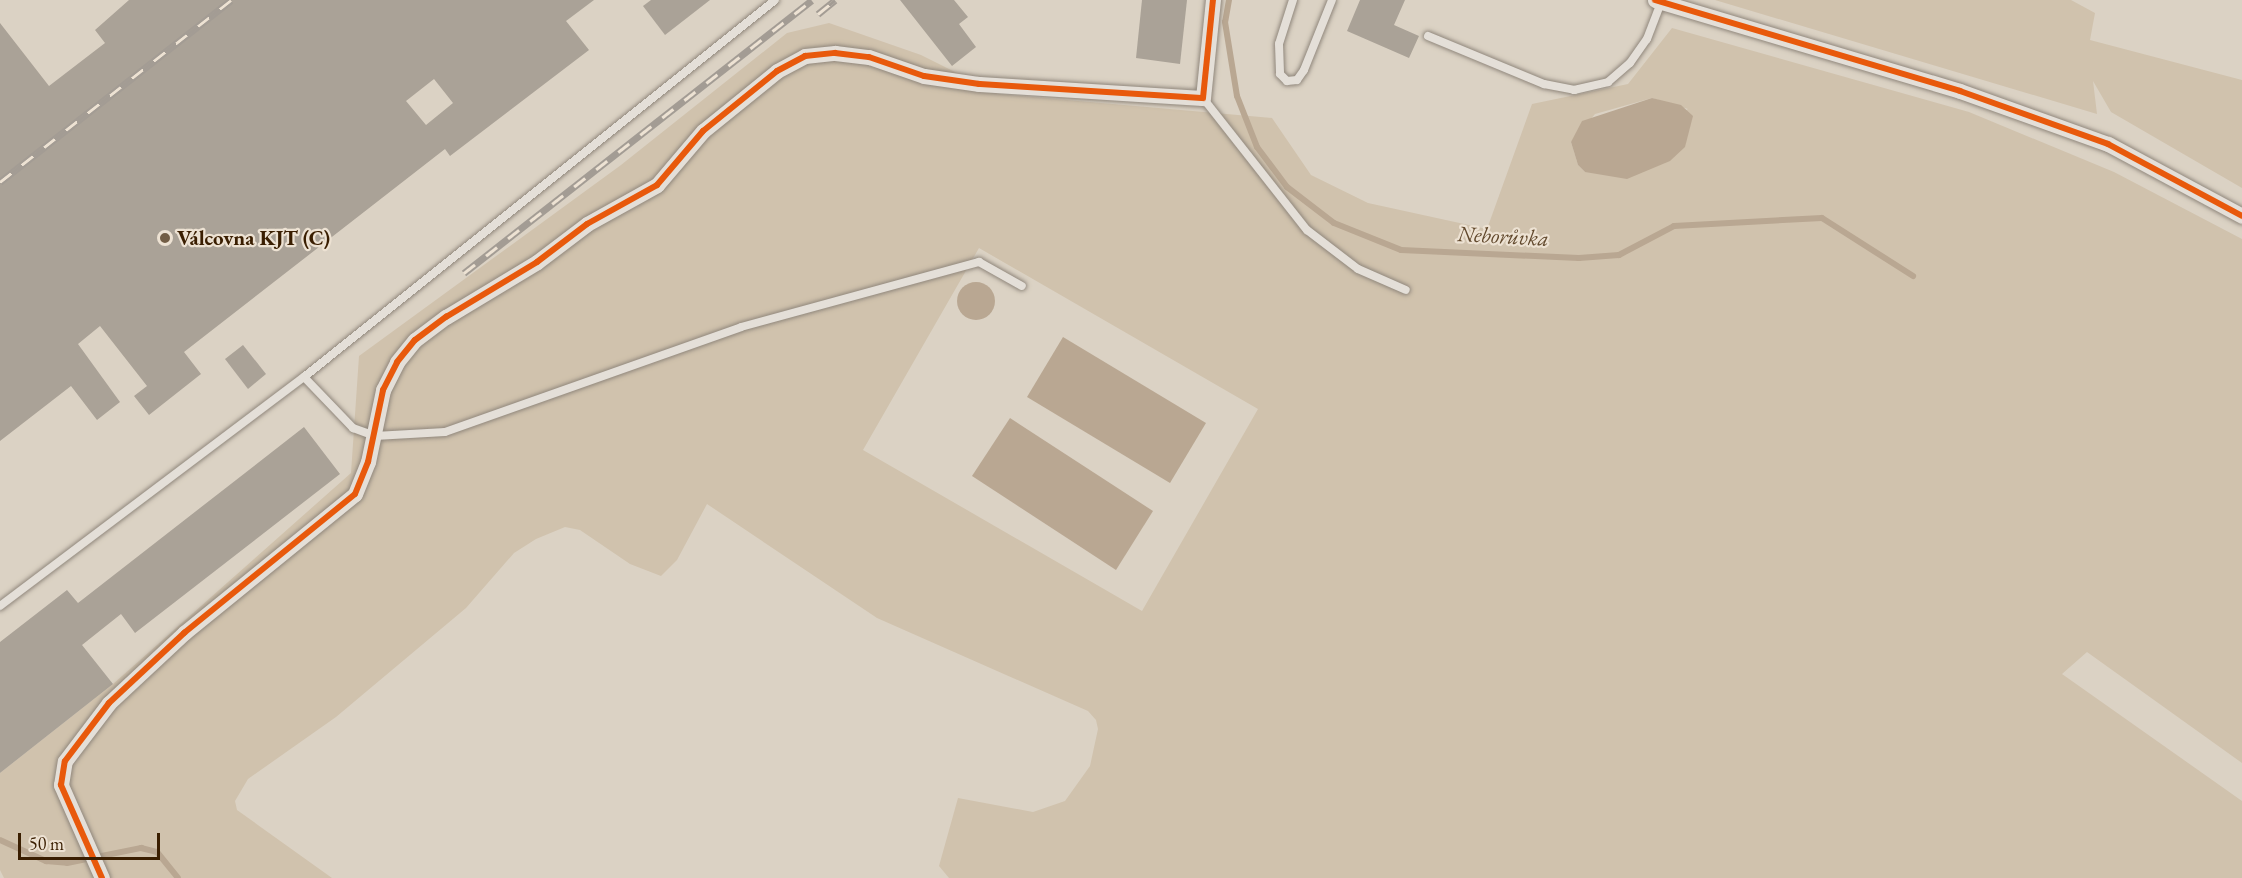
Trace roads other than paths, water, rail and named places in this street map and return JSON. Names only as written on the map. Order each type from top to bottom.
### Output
[{"type":"street","points":[[102,878],[61,785],[65,761],[77,740],[109,703],[184,633],[355,494],[375,436],[383,390],[397,362],[415,340],[446,316],[537,262],[587,224],[657,185],[703,131],[777,71],[805,56],[835,53],[869,57],[924,76],[979,84],[1203,98],[1213,0]]},
{"type":"street","points":[[1658,1],[1960,91],[2108,144],[2242,216]]},
{"type":"lane","points":[[0,606],[304,377],[775,0]]},
{"type":"lane","points":[[1293,0],[1279,44],[1280,74],[1287,81],[1298,80],[1304,70],[1332,0]]},
{"type":"lane","points":[[1428,36],[1544,84],[1574,90],[1608,82],[1630,63],[1647,39],[1658,1]]},
{"type":"lane","points":[[1203,98],[1307,230],[1358,269],[1406,290]]},
{"type":"lane","points":[[304,377],[353,428],[375,436],[446,432],[741,327],[979,262],[1022,286]]},
{"type":"waterway","name":"Neborůvka","points":[[1229,0],[1225,22],[1237,96],[1257,147],[1287,187],[1334,223],[1401,250],[1579,258],[1619,255],[1674,226],[1822,218],[1913,276]]},
{"type":"waterway","points":[[0,840],[46,861],[67,863],[141,848],[157,852],[178,878]]},
{"type":"railway","points":[[0,182],[231,0]]},
{"type":"railway","points":[[464,273],[812,0]]},
{"type":"railway","points":[[818,14],[835,0]]},
{"type":"place","name":"Válcovna KJT (C)","points":[[165,238]]}]
